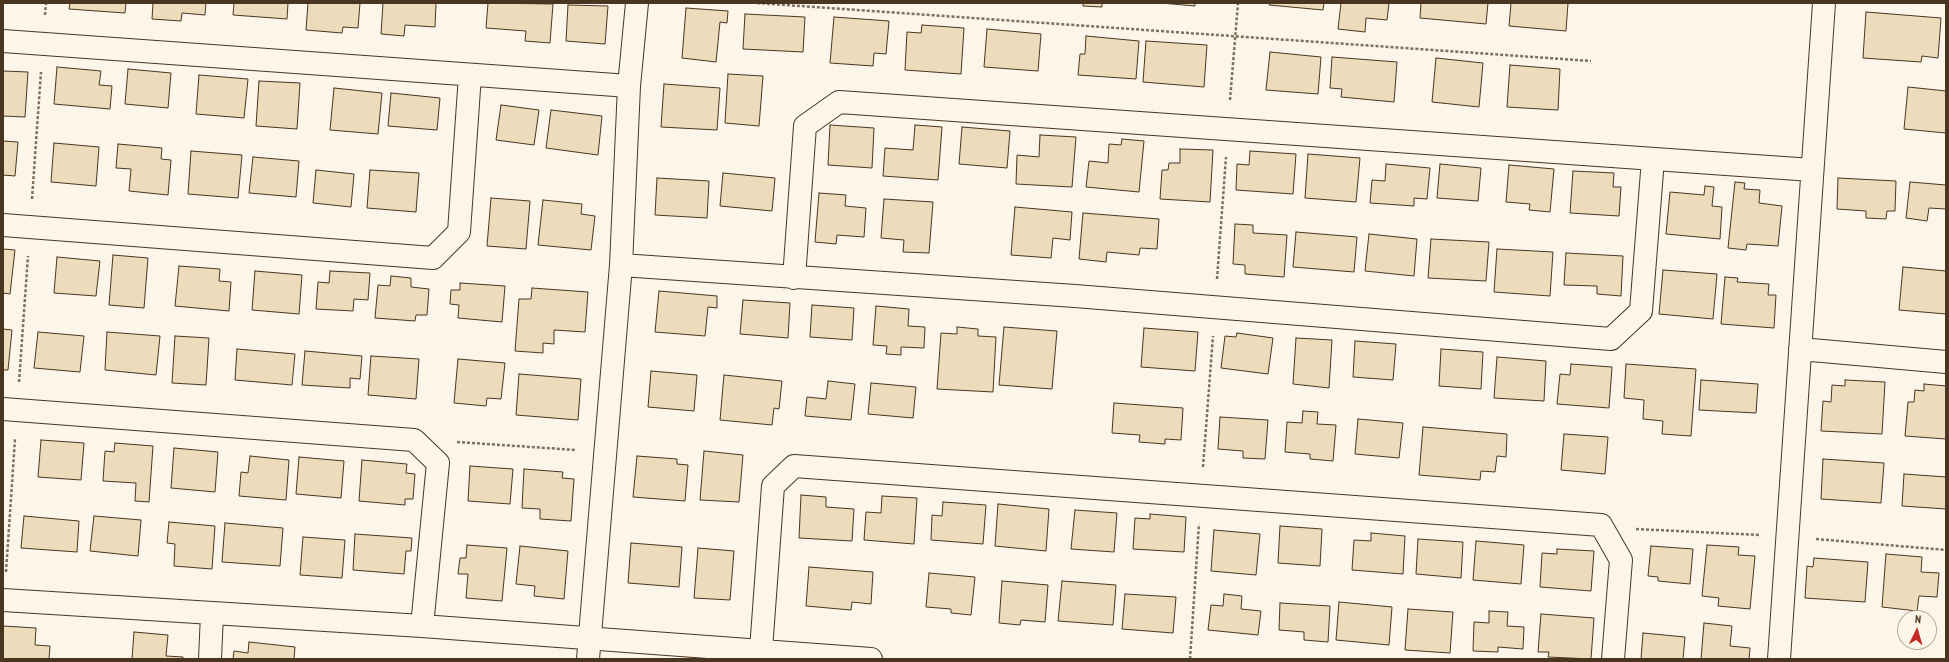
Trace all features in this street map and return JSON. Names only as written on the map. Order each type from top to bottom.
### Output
[{"type":"street","points":[[589,649],[622,265],[629,86],[637,3]]},
{"type":"street","points":[[1779,659],[1824,3]]},
{"type":"street","points":[[3,41],[470,76],[629,86]]},
{"type":"street","points":[[3,225],[433,258],[460,232],[470,76]]},
{"type":"street","points":[[794,278],[805,126],[839,102],[1812,170]]},
{"type":"street","points":[[622,265],[794,278],[1075,296],[1611,339],[1641,311],[1653,159]]},
{"type":"street","points":[[1800,349],[1946,362]]},
{"type":"street","points":[[10,410],[414,440],[438,463],[422,626]]},
{"type":"street","points":[[761,650],[773,486],[794,466],[1601,525],[1621,560],[1613,659]]},
{"type":"street","points":[[3,600],[422,626],[589,649],[761,650],[871,659]]},
{"type":"street","points":[[210,659],[212,614]]},
{"type":"path","points":[[3,600],[10,410],[30,227],[46,3]]},
{"type":"path","points":[[757,3],[1591,61]]},
{"type":"path","points":[[427,452],[443,444],[455,442],[605,452]]},
{"type":"building","points":[[70,3],[126,3],[125,13],[69,9]]},
{"type":"building","points":[[153,3],[206,3],[205,15],[182,13],[181,21],[152,19]]},
{"type":"building","points":[[234,3],[288,3],[287,19],[233,15]]},
{"type":"building","points":[[308,3],[360,3],[358,28],[343,27],[342,33],[306,30]]},
{"type":"building","points":[[383,3],[436,3],[435,27],[405,25],[404,36],[381,34]]},
{"type":"building","points":[[488,3],[553,4],[550,43],[525,41],[526,31],[486,28]]},
{"type":"building","points":[[1083,3],[1102,3],[1102,7],[1083,6]]},
{"type":"building","points":[[1161,3],[1195,3],[1195,6]]},
{"type":"building","points":[[1270,3],[1324,3],[1323,10],[1269,5]]},
{"type":"building","points":[[1341,3],[1389,3],[1387,20],[1366,18],[1365,32],[1338,29]]},
{"type":"building","points":[[1421,3],[1488,3],[1486,24],[1420,18]]},
{"type":"building","points":[[1511,3],[1568,3],[1566,31],[1509,26]]},
{"type":"building","points":[[568,5],[608,6],[605,44],[566,41]]},
{"type":"building","points":[[686,8],[728,11],[727,23],[720,22],[716,62],[682,58]]},
{"type":"building","points":[[1866,12],[1941,18],[1938,58],[1922,56],[1921,62],[1863,58]]},
{"type":"building","points":[[745,14],[805,17],[803,52],[743,49]]},
{"type":"building","points":[[834,17],[889,21],[886,54],[874,53],[873,66],[830,63]]},
{"type":"building","points":[[922,25],[964,28],[961,74],[905,70],[907,32],[921,33]]},
{"type":"building","points":[[987,29],[1041,34],[1038,71],[984,67]]},
{"type":"building","points":[[1086,36],[1139,41],[1136,79],[1078,75],[1080,54],[1085,54]]},
{"type":"building","points":[[1146,41],[1207,45],[1204,87],[1143,82]]},
{"type":"building","points":[[1270,52],[1321,57],[1318,94],[1266,90]]},
{"type":"building","points":[[1332,57],[1397,62],[1394,102],[1341,97],[1342,89],[1330,88]]},
{"type":"building","points":[[1436,58],[1483,63],[1479,107],[1432,102]]},
{"type":"building","points":[[1510,65],[1560,69],[1558,110],[1507,107]]},
{"type":"building","points":[[57,67],[101,71],[99,85],[112,86],[110,109],[54,104]]},
{"type":"building","points":[[128,69],[171,73],[168,108],[125,104]]},
{"type":"building","points":[[3,71],[28,72],[25,117],[3,116]]},
{"type":"building","points":[[728,74],[763,76],[759,126],[725,123]]},
{"type":"building","points":[[199,75],[248,79],[244,118],[196,114]]},
{"type":"building","points":[[259,81],[300,83],[297,129],[256,126]]},
{"type":"building","points":[[664,84],[720,88],[717,130],[661,127]]},
{"type":"building","points":[[1908,87],[1946,91],[1946,133],[1904,129]]},
{"type":"building","points":[[334,88],[382,93],[378,134],[330,130]]},
{"type":"building","points":[[391,93],[440,98],[437,130],[388,126]]},
{"type":"building","points":[[501,105],[539,110],[534,145],[496,140]]},
{"type":"building","points":[[551,110],[602,116],[598,155],[546,148]]},
{"type":"building","points":[[830,125],[874,128],[872,168],[828,165]]},
{"type":"building","points":[[915,125],[942,127],[938,180],[883,176],[885,148],[913,150]]},
{"type":"building","points":[[962,127],[1010,131],[1007,168],[959,164]]},
{"type":"building","points":[[1040,135],[1076,137],[1072,187],[1016,184],[1017,155],[1039,157]]},
{"type":"building","points":[[1122,139],[1144,141],[1139,192],[1086,187],[1089,161],[1108,163],[1109,144],[1121,145]]},
{"type":"building","points":[[3,141],[18,142],[15,176],[3,175]]},
{"type":"building","points":[[54,143],[99,147],[96,186],[51,182]]},
{"type":"building","points":[[118,144],[162,148],[161,159],[171,160],[168,195],[129,191],[131,169],[116,168]]},
{"type":"building","points":[[1180,149],[1213,150],[1210,202],[1160,199],[1162,170],[1168,170],[1169,163],[1180,163]]},
{"type":"building","points":[[191,151],[242,155],[238,198],[188,194]]},
{"type":"building","points":[[1250,151],[1296,154],[1293,194],[1236,190],[1237,164],[1249,165]]},
{"type":"building","points":[[1308,154],[1360,158],[1356,202],[1305,198]]},
{"type":"building","points":[[253,157],[299,161],[296,197],[249,193]]},
{"type":"building","points":[[1386,164],[1430,168],[1427,199],[1414,198],[1414,206],[1370,203],[1372,180],[1385,181]]},
{"type":"building","points":[[1440,164],[1481,168],[1478,201],[1437,198]]},
{"type":"building","points":[[1509,165],[1554,169],[1550,212],[1529,210],[1530,204],[1506,202]]},
{"type":"building","points":[[316,170],[354,174],[351,207],[313,203]]},
{"type":"building","points":[[370,170],[419,173],[416,212],[367,208]]},
{"type":"building","points":[[1573,171],[1614,173],[1613,187],[1621,187],[1619,216],[1570,213]]},
{"type":"building","points":[[723,173],[775,178],[772,211],[720,206]]},
{"type":"building","points":[[657,178],[709,181],[707,218],[655,215]]},
{"type":"building","points":[[1838,178],[1896,181],[1895,211],[1887,211],[1886,219],[1866,218],[1866,211],[1837,209]]},
{"type":"building","points":[[1735,182],[1745,183],[1744,189],[1760,190],[1759,203],[1782,206],[1778,246],[1747,244],[1746,250],[1728,248]]},
{"type":"building","points":[[1910,182],[1946,185],[1946,209],[1929,208],[1927,221],[1906,218]]},
{"type":"building","points":[[1705,186],[1714,187],[1712,206],[1722,207],[1720,239],[1666,234],[1670,192],[1704,195]]},
{"type":"building","points":[[819,193],[846,195],[845,206],[866,208],[864,237],[837,235],[836,244],[815,242]]},
{"type":"building","points":[[491,198],[530,201],[526,249],[487,246]]},
{"type":"building","points":[[884,199],[933,202],[929,253],[903,252],[904,240],[881,238]]},
{"type":"building","points":[[543,200],[582,204],[581,214],[595,216],[591,250],[538,245]]},
{"type":"building","points":[[1015,207],[1072,212],[1070,240],[1053,238],[1051,258],[1011,255]]},
{"type":"building","points":[[1083,213],[1159,219],[1157,249],[1140,248],[1139,255],[1107,252],[1106,262],[1079,259]]},
{"type":"building","points":[[1235,224],[1253,225],[1253,233],[1287,235],[1284,277],[1245,274],[1245,265],[1233,264]]},
{"type":"building","points":[[1296,232],[1357,237],[1354,272],[1293,267]]},
{"type":"building","points":[[1369,234],[1417,239],[1414,276],[1365,271]]},
{"type":"building","points":[[1431,239],[1489,242],[1486,281],[1428,278]]},
{"type":"building","points":[[3,249],[15,250],[10,294],[3,293]]},
{"type":"building","points":[[1497,249],[1553,252],[1550,296],[1494,292]]},
{"type":"building","points":[[1566,253],[1623,256],[1621,296],[1597,294],[1597,286],[1564,285]]},
{"type":"building","points":[[113,255],[148,258],[144,308],[109,305]]},
{"type":"building","points":[[57,257],[100,261],[96,296],[54,293]]},
{"type":"building","points":[[179,266],[220,269],[219,281],[231,282],[229,311],[175,306]]},
{"type":"building","points":[[1903,267],[1946,271],[1946,314],[1899,310]]},
{"type":"building","points":[[1663,270],[1717,274],[1713,319],[1659,314]]},
{"type":"building","points":[[255,271],[302,275],[299,314],[252,310]]},
{"type":"building","points":[[330,271],[370,273],[368,300],[354,299],[353,311],[316,309],[318,282],[329,283]]},
{"type":"building","points":[[391,276],[411,278],[411,287],[429,289],[427,315],[416,315],[415,321],[375,318],[378,285],[390,286]]},
{"type":"building","points":[[1725,277],[1738,278],[1737,282],[1769,284],[1768,295],[1776,295],[1774,328],[1721,324]]},
{"type":"building","points":[[460,283],[505,286],[502,322],[458,318],[459,305],[450,304],[451,290],[460,290]]},
{"type":"building","points":[[532,288],[588,292],[585,332],[554,330],[554,344],[543,343],[543,353],[515,351],[519,299],[531,299]]},
{"type":"building","points":[[659,291],[717,296],[717,308],[708,307],[705,336],[655,332]]},
{"type":"building","points":[[743,300],[790,303],[788,338],[740,334]]},
{"type":"building","points":[[812,305],[854,308],[852,340],[810,337]]},
{"type":"building","points":[[876,306],[909,309],[908,326],[925,327],[924,348],[901,347],[901,355],[886,354],[887,346],[873,345]]},
{"type":"building","points":[[957,327],[978,329],[978,336],[996,337],[993,392],[937,389],[941,333],[957,334]]},
{"type":"building","points":[[1004,327],[1057,331],[1052,389],[999,385]]},
{"type":"building","points":[[1144,328],[1198,332],[1195,371],[1141,367]]},
{"type":"building","points":[[3,329],[12,330],[8,370],[3,370]]},
{"type":"building","points":[[38,332],[84,336],[80,372],[34,368]]},
{"type":"building","points":[[107,332],[160,336],[156,375],[105,370]]},
{"type":"building","points":[[1237,333],[1273,338],[1268,374],[1221,368],[1225,336],[1236,337]]},
{"type":"building","points":[[175,336],[209,338],[206,385],[172,383]]},
{"type":"building","points":[[1296,338],[1332,340],[1329,388],[1293,384]]},
{"type":"building","points":[[1355,341],[1396,344],[1393,380],[1353,377]]},
{"type":"building","points":[[237,349],[295,354],[292,385],[235,380]]},
{"type":"building","points":[[1441,349],[1483,352],[1481,389],[1439,386]]},
{"type":"building","points":[[305,351],[362,356],[360,379],[350,378],[350,388],[302,385]]},
{"type":"building","points":[[371,356],[419,359],[416,399],[368,395]]},
{"type":"building","points":[[1497,357],[1546,361],[1544,401],[1494,398]]},
{"type":"building","points":[[458,359],[505,363],[501,399],[487,398],[486,406],[454,403]]},
{"type":"building","points":[[1571,364],[1612,367],[1609,408],[1557,404],[1560,374],[1570,375]]},
{"type":"building","points":[[1626,364],[1696,369],[1691,436],[1662,434],[1663,421],[1643,419],[1644,400],[1624,398]]},
{"type":"building","points":[[651,371],[697,375],[694,411],[648,407]]},
{"type":"building","points":[[519,374],[581,379],[578,420],[516,415]]},
{"type":"building","points":[[724,375],[782,381],[779,409],[774,408],[772,425],[720,420]]},
{"type":"building","points":[[1701,380],[1758,384],[1756,413],[1699,410]]},
{"type":"building","points":[[1845,380],[1885,382],[1882,434],[1821,431],[1823,401],[1831,402],[1832,385],[1845,386]]},
{"type":"building","points":[[828,381],[855,384],[851,420],[805,416],[807,397],[826,399]]},
{"type":"building","points":[[871,383],[916,387],[913,418],[868,414]]},
{"type":"building","points":[[1924,384],[1946,386],[1946,439],[1905,436],[1908,402],[1914,402],[1915,390],[1924,391]]},
{"type":"building","points":[[1114,403],[1183,408],[1181,440],[1165,439],[1165,444],[1139,442],[1140,435],[1112,433]]},
{"type":"building","points":[[1303,411],[1318,412],[1317,424],[1336,425],[1333,461],[1310,459],[1310,454],[1285,452],[1287,422],[1302,423]]},
{"type":"building","points":[[1220,417],[1268,420],[1265,459],[1243,458],[1243,451],[1218,449]]},
{"type":"building","points":[[1358,419],[1403,423],[1399,458],[1355,454]]},
{"type":"building","points":[[1423,427],[1507,434],[1506,457],[1497,456],[1495,472],[1481,471],[1480,480],[1419,475]]},
{"type":"building","points":[[1564,434],[1608,437],[1605,474],[1561,470]]},
{"type":"building","points":[[41,440],[84,443],[81,480],[38,477]]},
{"type":"building","points":[[115,443],[153,446],[149,502],[135,501],[136,483],[103,481],[105,451],[114,452]]},
{"type":"building","points":[[174,448],[218,452],[215,492],[171,488]]},
{"type":"building","points":[[704,451],[743,455],[739,502],[700,500]]},
{"type":"building","points":[[250,456],[289,460],[286,500],[239,496],[241,472],[248,473]]},
{"type":"building","points":[[637,456],[677,459],[677,464],[688,465],[685,501],[633,497]]},
{"type":"building","points":[[299,457],[344,461],[341,498],[296,494]]},
{"type":"building","points":[[1823,459],[1884,463],[1881,503],[1821,499]]},
{"type":"building","points":[[362,460],[407,464],[406,473],[415,474],[413,499],[405,499],[405,505],[359,501]]},
{"type":"building","points":[[470,466],[513,469],[510,504],[468,501]]},
{"type":"building","points":[[524,469],[563,472],[562,478],[574,479],[571,521],[540,519],[540,509],[522,508]]},
{"type":"building","points":[[1904,474],[1946,477],[1946,509],[1902,506]]},
{"type":"building","points":[[801,495],[826,497],[826,507],[854,509],[852,541],[799,538]]},
{"type":"building","points":[[882,496],[917,498],[914,544],[864,540],[866,512],[881,513]]},
{"type":"building","points":[[943,502],[986,505],[983,544],[931,540],[932,515],[942,516]]},
{"type":"building","points":[[998,504],[1049,509],[1046,551],[995,546]]},
{"type":"building","points":[[1075,510],[1117,513],[1114,552],[1071,549]]},
{"type":"building","points":[[1150,514],[1186,517],[1184,552],[1133,549],[1135,518],[1150,519]]},
{"type":"building","points":[[24,516],[79,521],[77,552],[21,548]]},
{"type":"building","points":[[94,516],[141,520],[138,556],[90,551]]},
{"type":"building","points":[[169,522],[215,526],[212,569],[174,566],[175,544],[167,543]]},
{"type":"building","points":[[225,523],[283,528],[280,566],[222,562]]},
{"type":"building","points":[[1280,526],[1322,529],[1320,566],[1278,563]]},
{"type":"building","points":[[1214,530],[1260,534],[1256,575],[1211,571]]},
{"type":"building","points":[[1371,533],[1405,536],[1403,574],[1352,570],[1354,540],[1371,541]]},
{"type":"building","points":[[355,534],[412,538],[411,551],[406,551],[404,574],[353,570]]},
{"type":"building","points":[[303,537],[345,540],[342,578],[300,575]]},
{"type":"building","points":[[1418,539],[1463,542],[1461,578],[1416,574]]},
{"type":"building","points":[[1476,541],[1524,545],[1521,584],[1473,580]]},
{"type":"building","points":[[631,543],[682,547],[679,587],[628,583]]},
{"type":"building","points":[[467,545],[507,548],[502,601],[466,598],[468,574],[458,574],[460,558],[466,558]]},
{"type":"building","points":[[1707,545],[1739,547],[1738,555],[1755,556],[1750,609],[1718,606],[1719,598],[1702,596]]},
{"type":"building","points":[[520,546],[568,551],[564,599],[534,596],[535,586],[516,584]]},
{"type":"building","points":[[1651,546],[1693,549],[1690,584],[1658,581],[1658,577],[1648,576]]},
{"type":"building","points":[[698,548],[734,551],[730,600],[694,598]]},
{"type":"building","points":[[1557,549],[1594,551],[1591,591],[1540,587],[1542,553],[1557,554]]},
{"type":"building","points":[[1886,554],[1922,557],[1921,572],[1939,573],[1937,597],[1919,596],[1917,610],[1882,607]]},
{"type":"building","points":[[1814,558],[1868,562],[1865,602],[1805,598],[1807,566],[1813,567]]},
{"type":"building","points":[[809,567],[873,572],[871,604],[852,602],[851,610],[806,606]]},
{"type":"building","points":[[929,573],[975,577],[971,615],[951,613],[951,609],[926,607]]},
{"type":"building","points":[[1002,581],[1048,585],[1045,622],[1021,620],[1020,625],[999,623]]},
{"type":"building","points":[[1062,581],[1116,585],[1113,625],[1058,621]]},
{"type":"building","points":[[1125,594],[1176,597],[1173,633],[1122,629]]},
{"type":"building","points":[[1224,594],[1242,596],[1241,609],[1261,611],[1258,635],[1208,630],[1211,605],[1223,606]]},
{"type":"building","points":[[1339,602],[1392,607],[1389,645],[1336,640]]},
{"type":"building","points":[[1280,603],[1330,606],[1328,642],[1304,640],[1304,632],[1279,630]]},
{"type":"building","points":[[1408,609],[1453,612],[1450,653],[1405,650]]},
{"type":"building","points":[[1489,611],[1508,612],[1507,626],[1524,627],[1523,649],[1498,647],[1498,652],[1473,651],[1474,622],[1489,623]]},
{"type":"building","points":[[1541,614],[1594,618],[1591,659],[1548,657],[1549,652],[1538,652]]},
{"type":"building","points":[[1704,623],[1732,626],[1730,646],[1750,648],[1749,659],[1701,659]]},
{"type":"building","points":[[3,626],[36,628],[35,645],[50,646],[49,659],[3,659]]},
{"type":"building","points":[[134,632],[168,635],[166,656],[183,657],[183,659],[132,659]]},
{"type":"building","points":[[1643,633],[1685,637],[1683,659],[1641,659]]},
{"type":"building","points":[[249,642],[295,647],[294,659],[233,659],[234,651],[248,653]]}]
